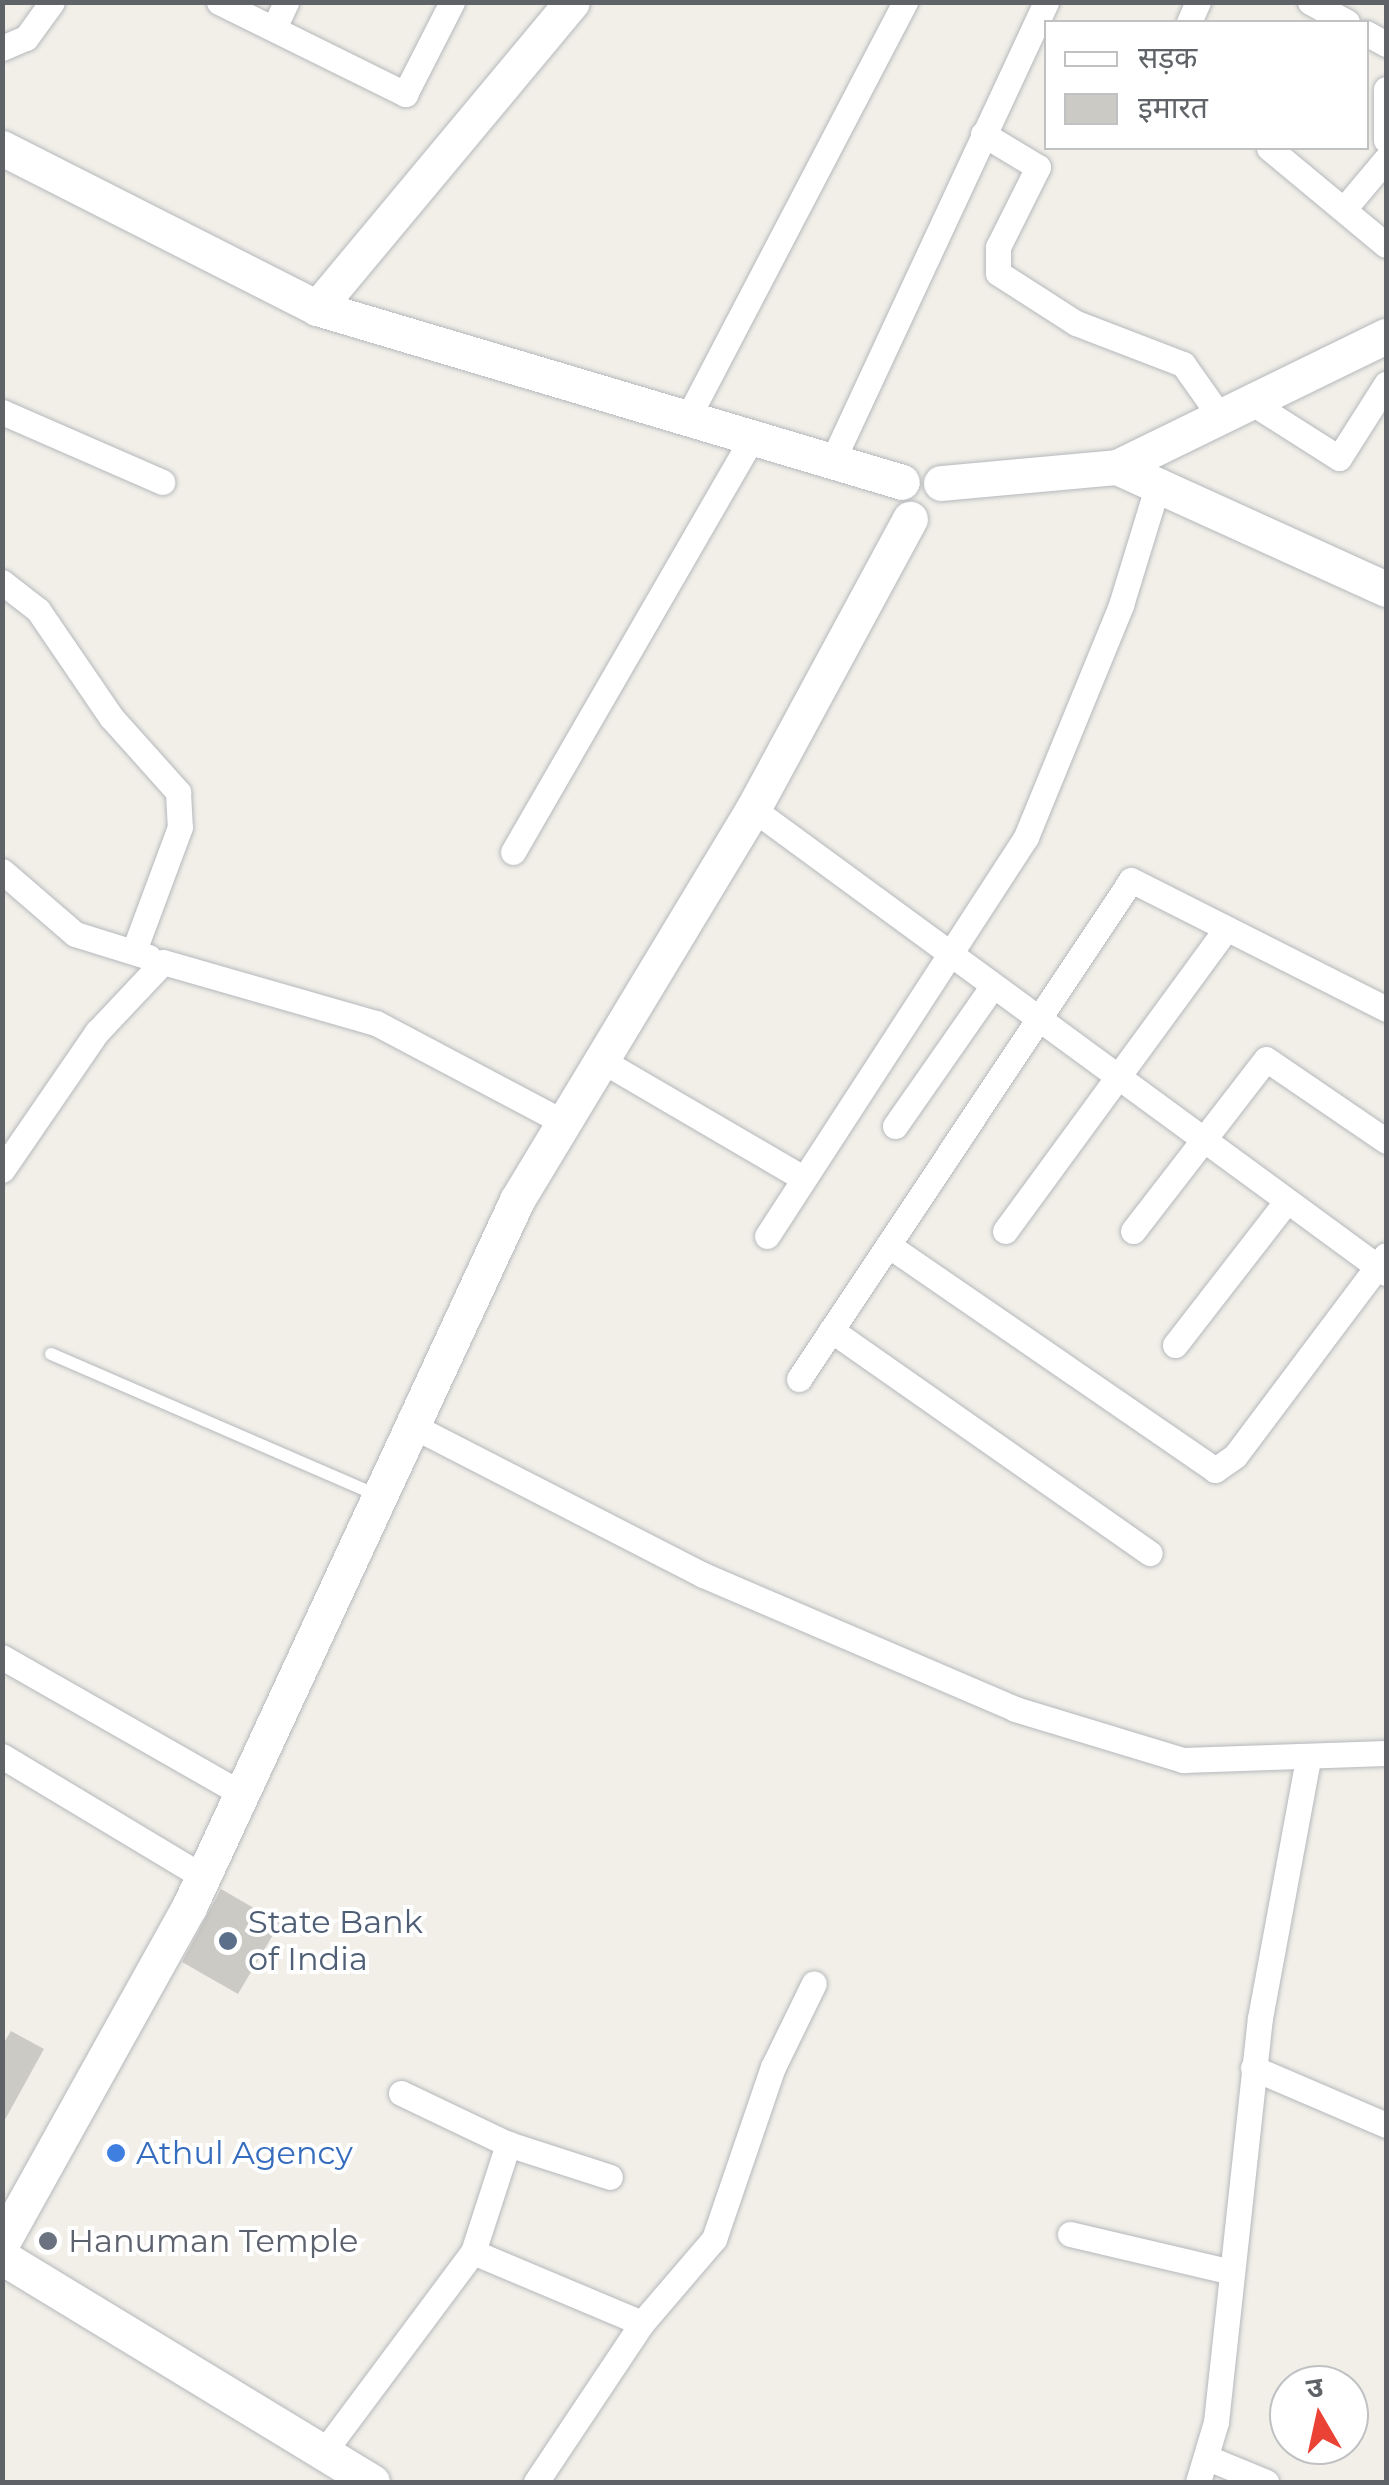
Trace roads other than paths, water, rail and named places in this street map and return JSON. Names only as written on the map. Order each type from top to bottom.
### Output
[{"type":"street","points":[[2,48],[26,38],[52,2]]},
{"type":"street","points":[[218,2],[405,94],[452,2]]},
{"type":"street","points":[[274,28],[286,2]]},
{"type":"street","points":[[317,308],[572,2]]},
{"type":"street","points":[[1310,2],[1343,20]]},
{"type":"street","points":[[686,421],[901,4]]},
{"type":"street","points":[[831,464],[983,134],[1043,19]]},
{"type":"street","points":[[1386,90],[1386,140]]},
{"type":"street","points":[[983,134],[1038,166],[998,247],[998,274],[1076,323],[1183,364],[1231,405],[1340,458],[1386,384]]},
{"type":"street","points":[[2,148],[317,308],[750,441],[902,482],[926,474],[941,483],[1117,467],[1231,405],[1386,336]]},
{"type":"street","points":[[1271,150],[1386,245]]},
{"type":"street","points":[[1344,209],[1386,159]]},
{"type":"street","points":[[2,412],[162,482]]},
{"type":"street","points":[[513,852],[750,441]]},
{"type":"street","points":[[1117,467],[1158,481],[1386,589]]},
{"type":"street","points":[[767,1236],[1026,837],[1121,606],[1158,481]]},
{"type":"street","points":[[902,482],[898,502],[910,519]]},
{"type":"street","points":[[910,519],[940,513],[941,483]]},
{"type":"street","points":[[2,2243],[202,1877],[517,1200],[753,808],[910,519]]},
{"type":"street","points":[[2,582],[38,610],[111,717],[178,792],[180,827],[134,951]]},
{"type":"street","points":[[753,808],[1034,1019],[1119,1076],[1200,1142],[1384,1265],[1235,1456],[1215,1470],[888,1245]]},
{"type":"street","points":[[2,870],[75,934],[376,1023],[564,1122]]},
{"type":"street","points":[[799,1379],[1034,1019],[1131,880],[1386,1009]]},
{"type":"street","points":[[1005,1231],[1226,930]]},
{"type":"street","points":[[2,1170],[97,1032],[163,962]]},
{"type":"street","points":[[895,1126],[992,987]]},
{"type":"street","points":[[1133,1231],[1266,1059],[1386,1141]]},
{"type":"street","points":[[601,1060],[803,1178]]},
{"type":"street","points":[[1175,1345],[1286,1202]]},
{"type":"street","points":[[831,1330],[1150,1553]]},
{"type":"street","points":[[413,1426],[703,1575],[1015,1710],[1183,1760],[1386,1753]]},
{"type":"street","points":[[2,1658],[242,1794]]},
{"type":"street","points":[[2,1756],[202,1877]]},
{"type":"street","points":[[1198,2482],[1208,2458],[1253,2068],[1308,1758]]},
{"type":"street","points":[[536,2482],[642,2324],[714,2239],[774,2068],[814,1983]]},
{"type":"street","points":[[1253,2068],[1386,2125]]},
{"type":"street","points":[[402,2093],[508,2144],[610,2176]]},
{"type":"street","points":[[324,2453],[473,2252],[508,2144]]},
{"type":"street","points":[[1070,2234],[1228,2271]]},
{"type":"street","points":[[473,2252],[642,2324]]},
{"type":"street","points":[[2,2257],[372,2482]]},
{"type":"street","points":[[1208,2458],[1266,2482]]},
{"type":"lane","points":[[50,1354],[380,1497]]},
{"type":"place","name":"State Bank of India","points":[[228,1941]]},
{"type":"place","name":"Athul Agency","points":[[116,2153]]},
{"type":"place","name":"Hanuman Temple","points":[[48,2241]]}]
